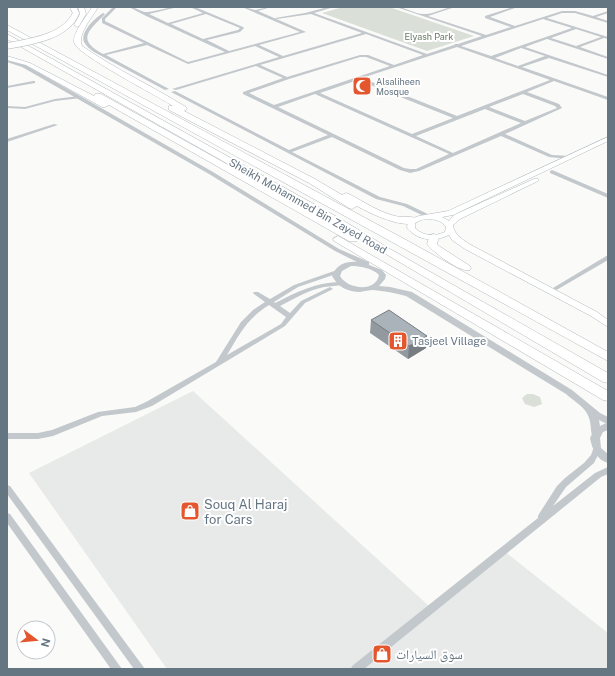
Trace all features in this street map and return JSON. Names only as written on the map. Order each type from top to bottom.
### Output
[{"type":"highway","points":[[70,34],[82,18],[83,14],[81,7]]},
{"type":"highway","points":[[95,7],[78,34],[77,42],[83,51],[114,70],[162,95],[200,122]]},
{"type":"highway","points":[[7,44],[39,38],[63,29],[74,19],[76,12],[71,8]]},
{"type":"highway","points":[[8,22],[312,181],[384,216],[402,221],[415,219]]},
{"type":"highway","name":"Sheikh Mohammed Bin Zayed Road","points":[[8,22],[608,357]]},
{"type":"highway","name":"Sheikh Mohammed Bin Zayed Road","points":[[7,36],[273,184],[608,379]]},
{"type":"highway","points":[[69,43],[74,51],[96,67]]},
{"type":"highway","points":[[7,44],[359,242],[386,251]]},
{"type":"highway","points":[[7,51],[48,68]]},
{"type":"highway","points":[[7,58],[28,64],[80,93],[140,120]]},
{"type":"highway","points":[[243,178],[290,212],[608,397]]},
{"type":"highway","points":[[312,181],[404,242]]},
{"type":"highway","points":[[436,237],[432,244],[435,248],[493,285],[515,304]]},
{"type":"main road","points":[[608,139],[450,213],[415,219],[410,225],[413,231],[422,236],[451,239],[466,246],[594,314],[608,324]]},
{"type":"main road","points":[[436,237],[444,235],[457,217],[608,145]]},
{"type":"main road","points":[[502,196],[499,194],[507,187]]},
{"type":"main road","points":[[430,217],[440,219],[449,227],[454,238],[466,246]]},
{"type":"street","points":[[110,7],[90,27],[85,36],[85,40],[90,48],[378,198],[405,205],[430,217]]},
{"type":"street","points":[[115,7],[103,19],[103,21],[146,44],[188,63],[304,32],[244,7]]},
{"type":"street","points":[[131,7],[229,52]]},
{"type":"street","points":[[145,14],[176,7]]},
{"type":"street","points":[[192,7],[242,29],[203,40]]},
{"type":"street","points":[[254,11],[269,7]]},
{"type":"street","points":[[273,18],[312,13],[332,7]]},
{"type":"street","points":[[398,7],[485,36]]},
{"type":"street","points":[[424,16],[453,7]]},
{"type":"street","points":[[514,27],[486,17],[516,7]]},
{"type":"street","points":[[498,9],[504,11]]},
{"type":"street","points":[[274,107],[360,79],[426,55],[568,11],[608,22]]},
{"type":"street","points":[[594,18],[608,12]]},
{"type":"street","points":[[167,24],[207,13]]},
{"type":"street","points":[[312,13],[426,55]]},
{"type":"street","points":[[543,18],[606,37]]},
{"type":"street","points":[[490,58],[576,28]]},
{"type":"street","points":[[173,91],[365,33]]},
{"type":"street","points":[[577,48],[606,37]]},
{"type":"street","points":[[546,38],[608,58]]},
{"type":"street","points":[[102,55],[146,44]]},
{"type":"street","points":[[256,45],[282,57]]},
{"type":"street","points":[[456,46],[608,99]]},
{"type":"street","points":[[521,47],[608,76]]},
{"type":"street","points":[[393,66],[367,56],[360,56],[245,92],[405,170],[417,170],[560,107],[524,92]]},
{"type":"street","points":[[518,67],[549,56]]},
{"type":"street","points":[[7,61],[24,66],[211,173],[337,250],[377,269],[382,277],[399,290],[414,297],[569,392],[591,410],[608,421]]},
{"type":"street","points":[[257,65],[287,78]]},
{"type":"street","points":[[360,79],[457,118]]},
{"type":"street","points":[[411,136],[554,80]]},
{"type":"street","points":[[7,87],[33,82]]},
{"type":"street","points":[[316,93],[452,154]]},
{"type":"street","points":[[7,107],[25,108],[55,100],[79,97]]},
{"type":"street","points":[[484,107],[525,123]]},
{"type":"street","points":[[7,141],[56,126]]},
{"type":"street","points":[[501,134],[551,156],[556,159],[557,163]]},
{"type":"street","points":[[290,151],[332,135]]},
{"type":"street","points":[[551,156],[569,158]]},
{"type":"street","points":[[552,172],[608,196]]},
{"type":"street","points":[[414,209],[415,219]]},
{"type":"street","points":[[337,250],[342,259],[336,276],[341,284]]},
{"type":"street","points":[[551,291],[608,257]]},
{"type":"street","points":[[272,304],[289,290],[304,283],[352,264],[366,264]]},
{"type":"street","points":[[372,288],[377,285],[382,277]]},
{"type":"street","points":[[218,364],[246,319],[255,311],[272,304],[319,286],[341,284],[356,289],[372,288],[399,290]]},
{"type":"street","points":[[7,436],[38,436],[53,433],[101,414],[142,407],[283,325],[303,302],[330,289]]},
{"type":"street","points":[[256,294],[291,317]]},
{"type":"street","points":[[591,410],[595,422],[597,449],[608,460]]},
{"type":"street","points":[[596,434],[608,426]]},
{"type":"street","points":[[533,527],[548,508],[558,490],[567,481],[590,464],[597,449]]},
{"type":"street","points":[[356,669],[598,475],[608,470]]},
{"type":"street","points":[[7,488],[140,669]]},
{"type":"street","points":[[7,516],[117,669]]},
{"type":"shaded area","name":"Souq Al Haraj for Cars","points":[[193,391],[429,606],[500,548],[608,633],[608,669],[167,669],[29,473]]},
{"type":"green space","name":"Elyash Park","points":[[343,7],[389,7],[474,36],[427,51],[322,13]]},
{"type":"green space","points":[[527,394],[533,394],[540,397],[542,404],[534,407],[525,404],[522,398]]},
{"type":"building","points":[[389,310],[427,336],[409,346],[371,320]]},
{"type":"place","name":"Alsaliheen Mosque","points":[[362,86]]},
{"type":"place","name":"Tasjeel Village","points":[[398,341]]},
{"type":"place","name":"Souq Al Haraj for Cars","points":[[190,511]]},
{"type":"place","name":"سوق السيارات","points":[[382,654]]}]
